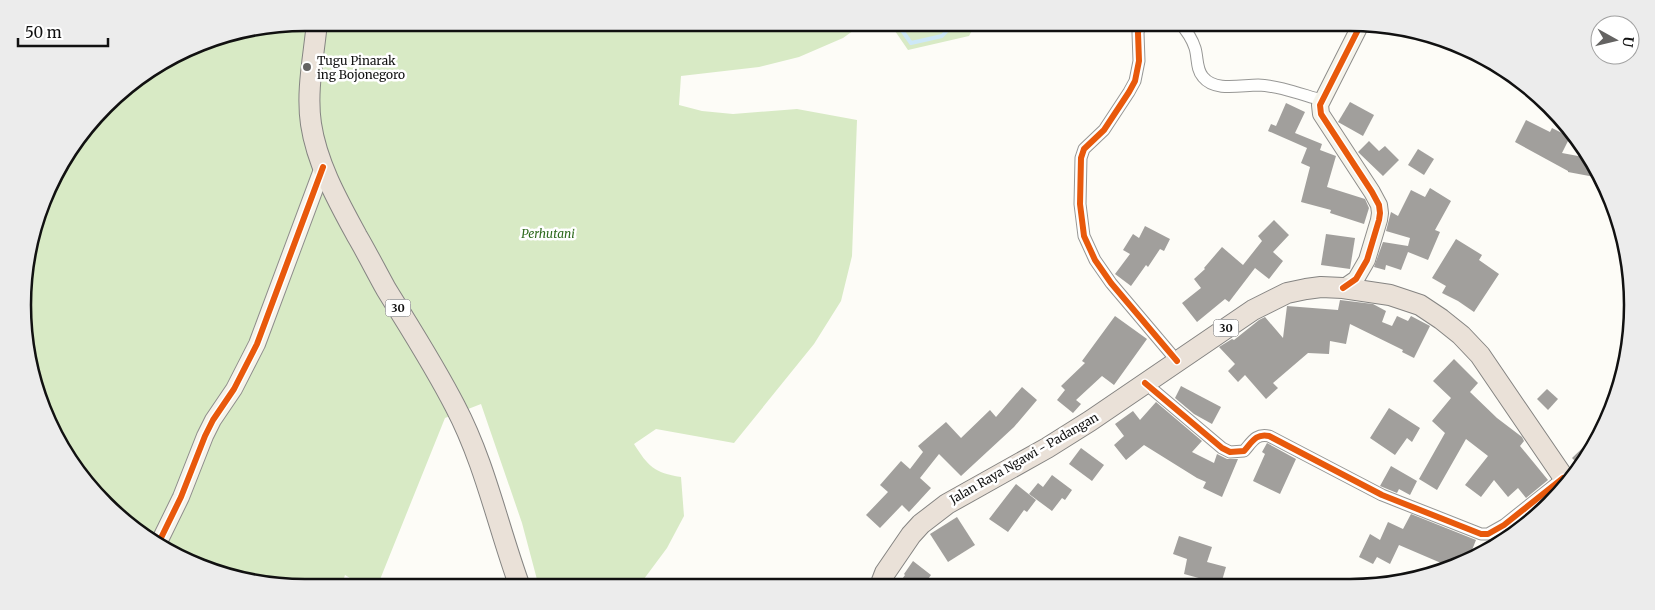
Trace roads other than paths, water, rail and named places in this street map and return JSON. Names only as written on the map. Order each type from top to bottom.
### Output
[{"type":"highway","name":"30","points":[[316,31],[310,108],[311,124],[323,167],[340,204],[386,288],[428,354],[456,407],[482,467],[506,549],[517,579]]},
{"type":"highway","name":"Jalan Raya Ngawi - Padangan","points":[[883,579],[911,534],[947,504],[1048,448],[1270,300],[1287,293],[1321,286],[1390,296],[1420,305],[1441,319],[1461,335],[1480,355],[1563,477]]},
{"type":"street","points":[[1138,31],[1140,60],[1135,81],[1104,130],[1084,149],[1081,158],[1080,204],[1084,236],[1095,260],[1111,283],[1177,361]]},
{"type":"street","points":[[1187,31],[1195,49],[1201,76],[1207,81],[1226,86],[1257,85],[1277,87],[1321,100]]},
{"type":"street","points":[[1343,288],[1356,279],[1364,268],[1379,220],[1379,205],[1321,114],[1320,105],[1357,31]]},
{"type":"street","points":[[161,538],[181,497],[205,436],[213,420],[234,389],[256,344],[323,167]]},
{"type":"street","points":[[1145,383],[1210,439],[1230,452],[1244,450],[1257,436],[1262,434],[1269,436],[1382,495],[1480,534],[1488,534],[1504,525],[1552,489]]},
{"type":"waterway","points":[[902,31],[911,43],[942,36],[947,31]]},
{"type":"place","name":"Tugu Pinarak ing Bojonegoro","points":[[307,67]]},
{"type":"park label","name":"Perhutani","points":[[548,233]]}]
